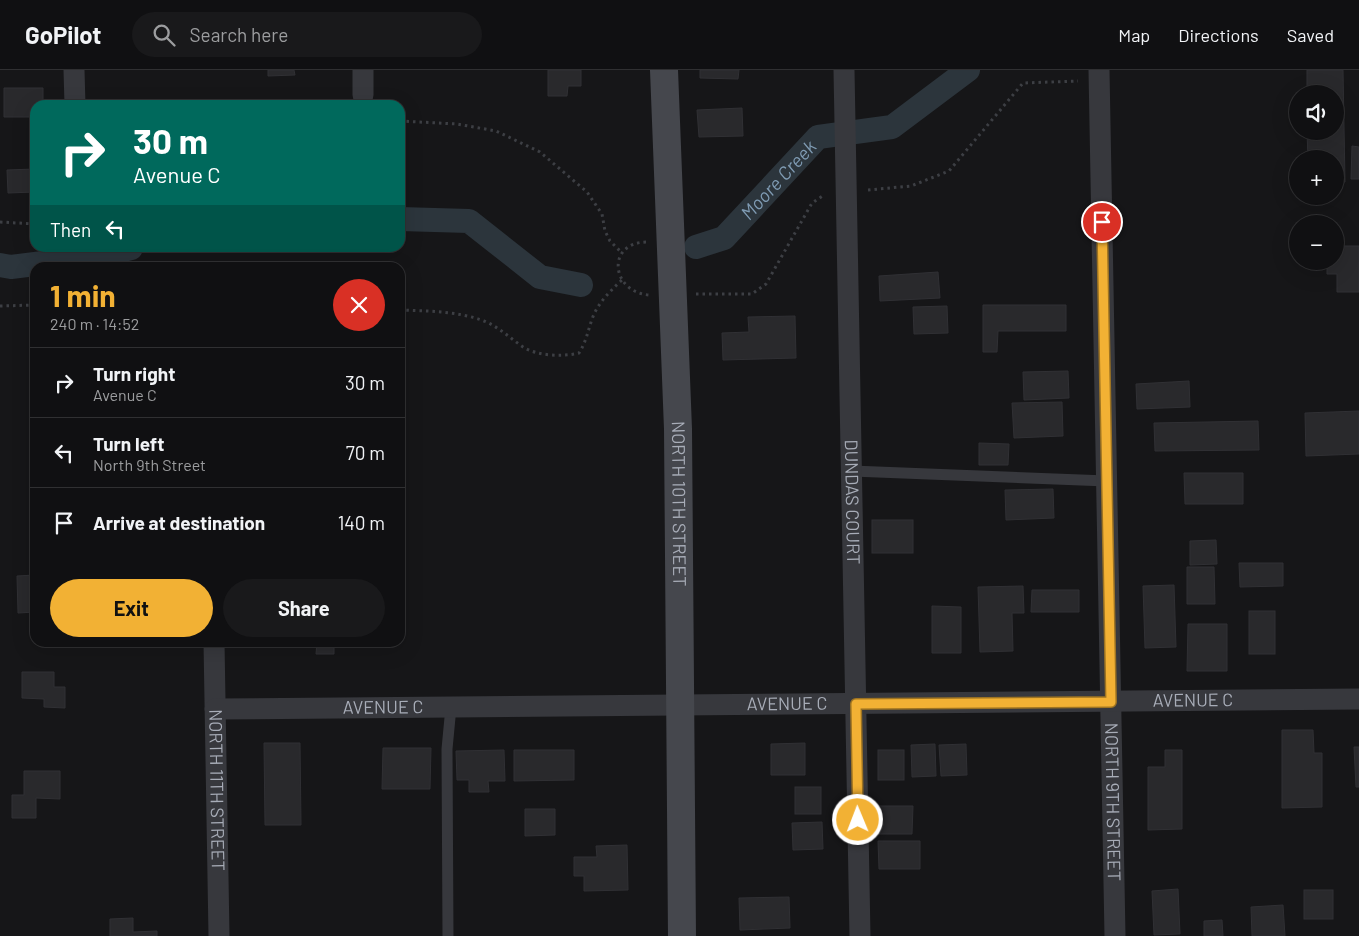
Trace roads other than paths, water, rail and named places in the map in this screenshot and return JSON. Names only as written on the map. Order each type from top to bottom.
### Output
[{"type":"street","points":[[74,70],[75,100]]},
{"type":"street","points":[[363,70],[363,95]]},
{"type":"street","name":"NORTH 10TH STREET","points":[[664,70],[678,429],[682,936]]},
{"type":"street","name":"DUNDAS COURT","points":[[844,70],[860,936]]},
{"type":"street","name":"NORTH 9TH STREET","points":[[1093,78],[1107,481],[1115,936]]},
{"type":"street","name":"NORTH 11TH STREET","points":[[214,647],[218,936]]},
{"type":"street","name":"AVENUE C","points":[[215,709],[1359,699]]},
{"type":"lane","points":[[852,471],[1107,481]]},
{"type":"lane","points":[[448,936],[447,749],[451,707]]},
{"type":"waterway","name":"Moore Creek","points":[[696,247],[724,238],[818,137],[892,127],[968,70]]},
{"type":"waterway","name":"Moore Creek","points":[[405,219],[469,221],[540,277],[581,285]]},
{"type":"waterway","name":"Moore Creek","points":[[51,262],[115,252]]},
{"type":"waterway","name":"Moore Creek","points":[[0,265],[11,267],[30,265]]}]
